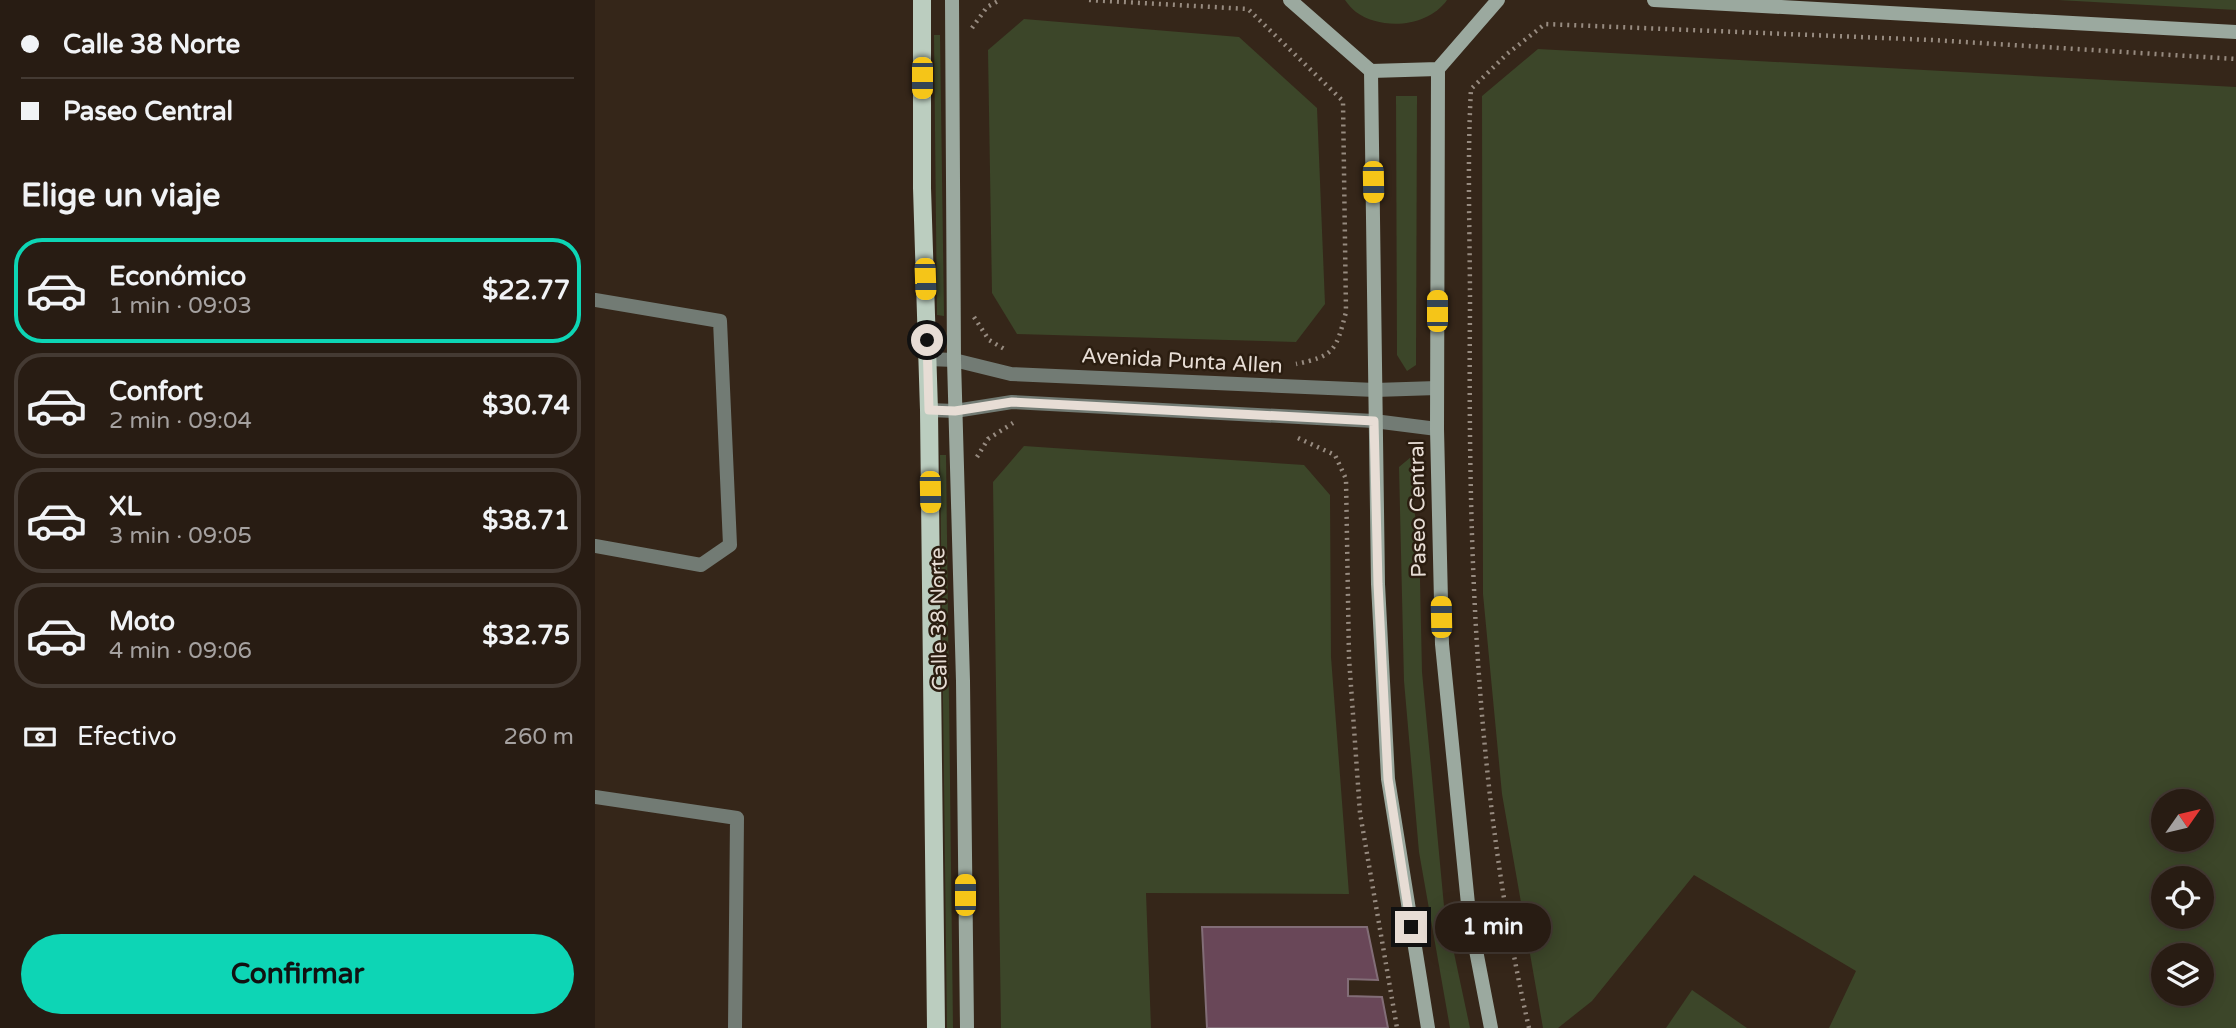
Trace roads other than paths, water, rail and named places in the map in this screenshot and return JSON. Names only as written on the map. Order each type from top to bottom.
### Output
[{"type":"main road","name":"Calle 38 Norte","points":[[922,0],[922,188],[929,410],[936,1028]]},
{"type":"main road","name":"Calle 38 Norte","points":[[952,0],[954,360],[963,681],[967,1028]]},
{"type":"main road","points":[[1290,0],[1371,71],[1438,69],[1498,0]]},
{"type":"main road","points":[[1654,0],[2236,32]]},
{"type":"main road","name":"Paseo Central","points":[[1438,69],[1437,429],[1441,644],[1469,914],[1491,1028]]},
{"type":"main road","name":"Paseo Central","points":[[1371,71],[1374,421],[1378,584],[1388,779],[1428,1028]]},
{"type":"street","points":[[595,300],[720,321],[730,545],[701,565],[595,547]]},
{"type":"street","name":"Avenida Punta Allen","points":[[928,359],[954,360],[1011,374],[1375,390],[1437,388]]},
{"type":"street","points":[[929,410],[955,411],[1012,402],[1374,421],[1437,429]]},
{"type":"street","points":[[595,797],[737,818],[735,1028]]}]
